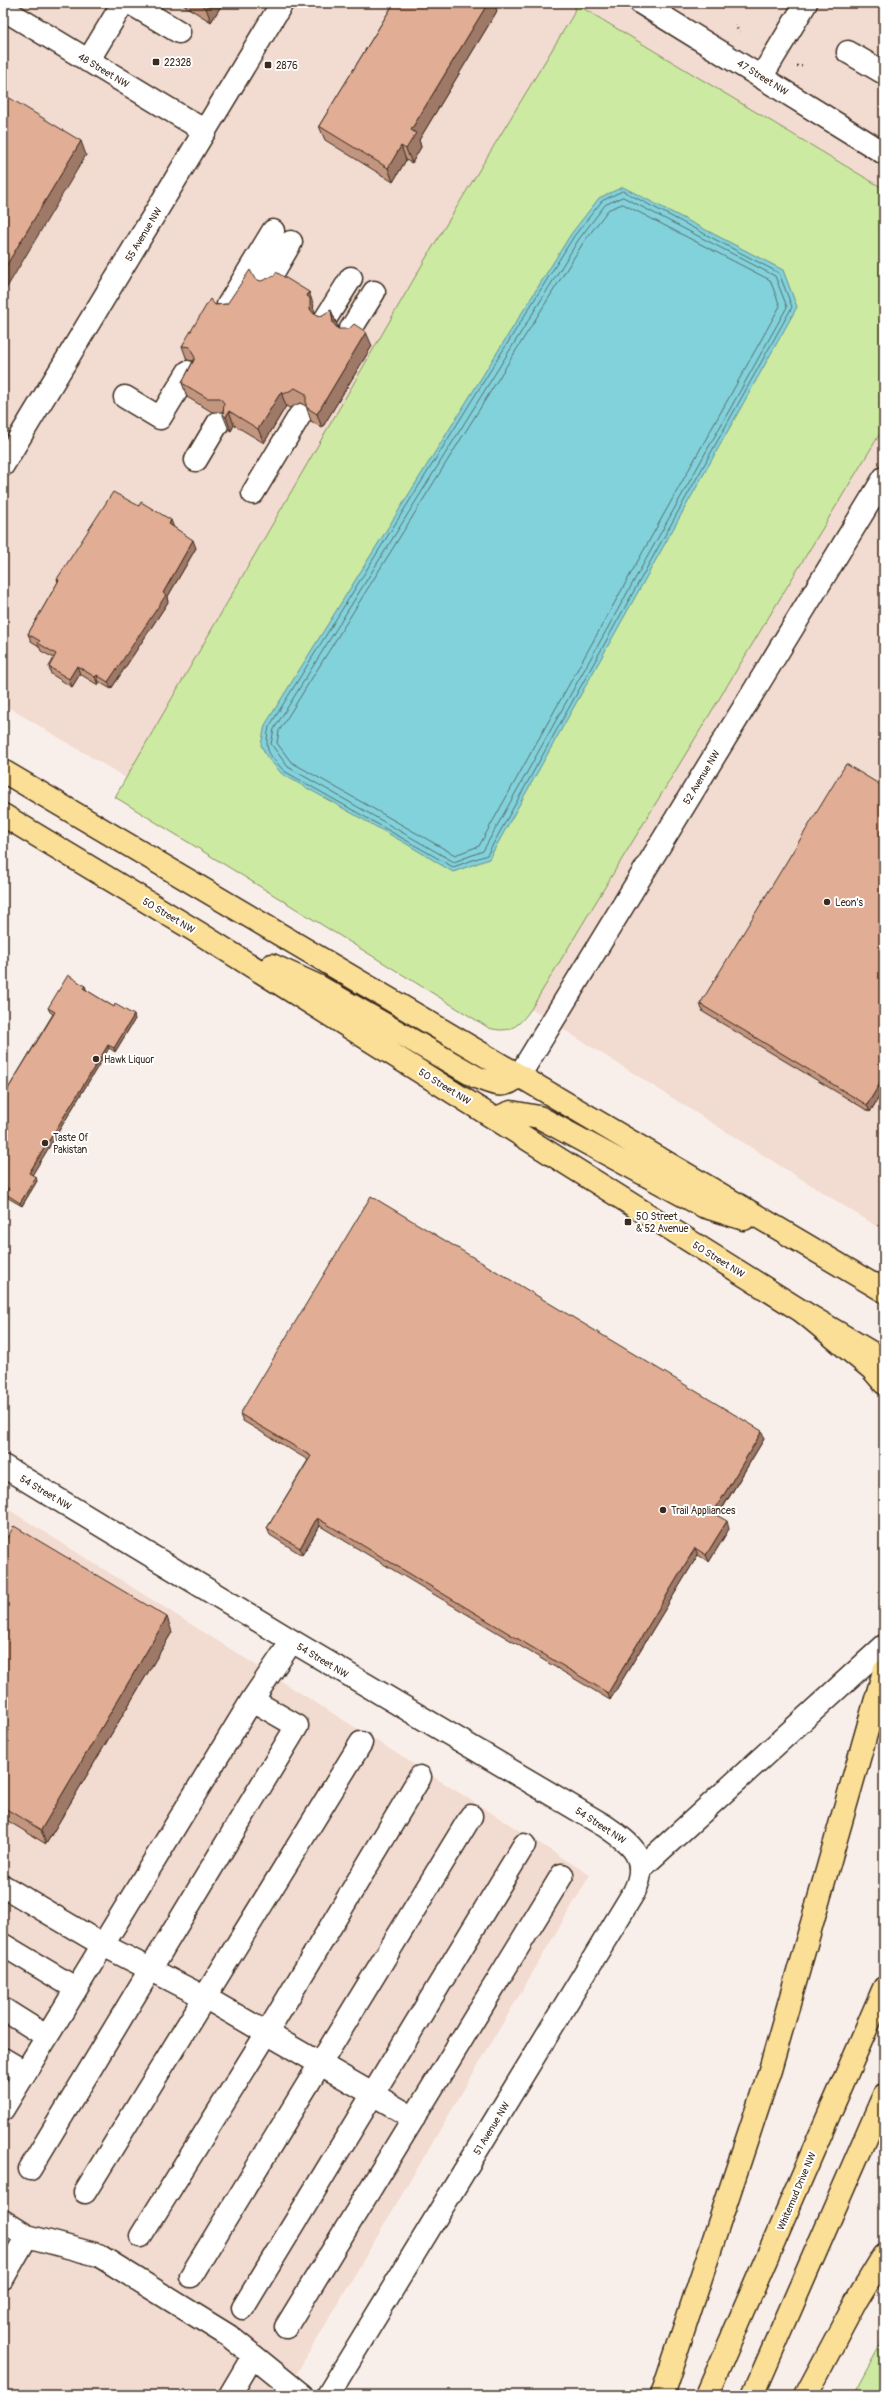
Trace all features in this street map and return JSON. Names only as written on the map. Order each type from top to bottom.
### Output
[{"type":"main road","points":[[3,772],[781,1231],[881,1287]]},
{"type":"main road","name":"50 Street NW","points":[[3,815],[199,934],[496,1118],[803,1312],[884,1360]]},
{"type":"main road","points":[[199,934],[318,986],[476,1077],[496,1085],[510,1084],[519,1076]]},
{"type":"main road","points":[[496,1118],[511,1112],[539,1117],[703,1206],[781,1231]]},
{"type":"main road","points":[[803,1312],[872,1369],[884,1383]]},
{"type":"main road","points":[[662,2395],[770,2070],[884,1671]]},
{"type":"main road","name":"Whitemud Drive NW","points":[[707,2395],[884,1988]]},
{"type":"main road","points":[[753,2395],[884,2094]]},
{"type":"main road","points":[[806,2395],[856,2301],[884,2255]]},
{"type":"street","points":[[88,61],[123,3]]},
{"type":"street","points":[[130,3],[178,32]]},
{"type":"street","name":"55 Avenue NW","points":[[3,465],[282,3]]},
{"type":"street","name":"47 Street NW","points":[[641,3],[762,76],[884,153]]},
{"type":"street","points":[[762,76],[806,3]]},
{"type":"street","name":"48 Street NW","points":[[3,9],[205,131]]},
{"type":"street","points":[[848,52],[884,73]]},
{"type":"street","points":[[226,308],[282,236],[266,283]]},
{"type":"street","points":[[326,318],[351,278]]},
{"type":"street","points":[[350,332],[374,292]]},
{"type":"street","points":[[125,397],[160,418],[188,372]]},
{"type":"street","points":[[253,493],[300,414]]},
{"type":"street","points":[[196,460],[218,423]]},
{"type":"street","name":"52 Avenue NW","points":[[519,1076],[884,478]]},
{"type":"street","name":"54 Street NW","points":[[3,1466],[292,1641],[605,1826],[630,1844],[639,1863]]},
{"type":"street","points":[[3,2110],[75,1988],[103,1945],[252,1700],[292,1641]]},
{"type":"street","points":[[639,1863],[884,1646]]},
{"type":"street","points":[[30,2169],[297,1726],[252,1700]]},
{"type":"street","points":[[85,2192],[206,1998],[361,1743]]},
{"type":"street","points":[[141,2236],[267,2033],[420,1777]]},
{"type":"street","points":[[191,2276],[322,2065],[471,1816]]},
{"type":"street","points":[[243,2308],[524,1845]]},
{"type":"street","name":"51 Avenue NW","points":[[328,2395],[634,1892],[639,1882],[639,1863]]},
{"type":"street","points":[[286,2327],[562,1875]]},
{"type":"street","points":[[3,1886],[103,1945],[206,1998],[414,2118]]},
{"type":"street","points":[[3,1945],[75,1988]]},
{"type":"street","points":[[3,2009],[46,2036]]},
{"type":"street","points":[[3,2059],[25,2072]]},
{"type":"street","points":[[3,2221],[27,2236],[98,2255],[229,2336],[302,2395]]},
{"type":"street","points":[[3,2278],[27,2236]]},
{"type":"street","points":[[230,2395],[253,2356]]},
{"type":"path","points":[[735,25],[739,32]]},
{"type":"path","points":[[797,66],[803,66]]},
{"type":"shaded area","points":[[3,3],[884,3],[884,189],[576,4],[573,15],[426,258],[126,778],[3,704]]},
{"type":"shaded area","points":[[884,418],[884,1231],[531,1009],[785,590]]},
{"type":"shaded area","points":[[3,1506],[590,1875],[284,2395],[3,2395]]},
{"type":"green space","points":[[576,4],[884,189],[884,427],[531,1009],[518,1024],[513,1027],[503,1030],[496,1030],[489,1028],[115,797],[426,258],[573,15]]},
{"type":"green space","points":[[884,2338],[884,2395],[853,2395],[883,2340]]},
{"type":"water","points":[[623,187],[783,270],[797,307],[489,859],[453,872],[405,843],[282,774],[267,757],[261,745],[265,725],[571,234],[599,198]]},
{"type":"building","points":[[198,3],[209,3],[206,8]]},
{"type":"building","points":[[394,3],[488,3],[411,130],[416,133],[406,149],[401,146],[388,168],[319,126]]},
{"type":"building","points":[[3,94],[81,141],[3,271]]},
{"type":"building","points":[[250,270],[255,279],[261,281],[274,276],[276,272],[309,292],[307,296],[310,298],[310,309],[314,314],[321,316],[331,310],[333,323],[338,329],[349,329],[354,324],[366,332],[317,414],[306,407],[306,394],[295,388],[284,394],[281,392],[258,429],[229,411],[226,417],[223,415],[224,403],[220,398],[207,398],[182,383],[195,358],[190,347],[182,346],[210,299],[215,305],[227,304]]},
{"type":"building","points":[[113,492],[139,506],[141,502],[171,520],[169,524],[193,540],[163,593],[166,595],[108,682],[97,675],[95,677],[77,666],[69,679],[49,667],[56,654],[38,643],[40,641],[28,634],[59,580],[57,579]]},
{"type":"building","name":"Leon's","points":[[846,764],[884,787],[884,1077],[867,1105],[700,1004]]},
{"type":"building","points":[[68,975],[85,986],[83,988],[114,1007],[115,1004],[134,1015],[114,1048],[108,1045],[29,1173],[36,1177],[20,1203],[6,1194],[9,1189],[3,1185],[3,1097],[55,1012],[48,1008]]},
{"type":"building","points":[[371,1196],[762,1431],[713,1513],[727,1521],[706,1555],[695,1548],[608,1693],[317,1518],[300,1548],[267,1528],[311,1456],[240,1414]]},
{"type":"building","points":[[14,1526],[167,1617],[41,1830],[3,1807],[3,1545]]},
{"type":"place","name":"22328","points":[[156,62]]},
{"type":"place","name":"2876","points":[[268,65]]},
{"type":"place","name":"Leon's","points":[[827,902]]},
{"type":"place","name":"Hawk Liquor","points":[[96,1059]]},
{"type":"place","name":"Taste Of Pakistan","points":[[45,1143]]},
{"type":"place","name":"50 Street & 52 Avenue","points":[[628,1222]]},
{"type":"place","name":"Trail Appliances","points":[[663,1510]]}]
